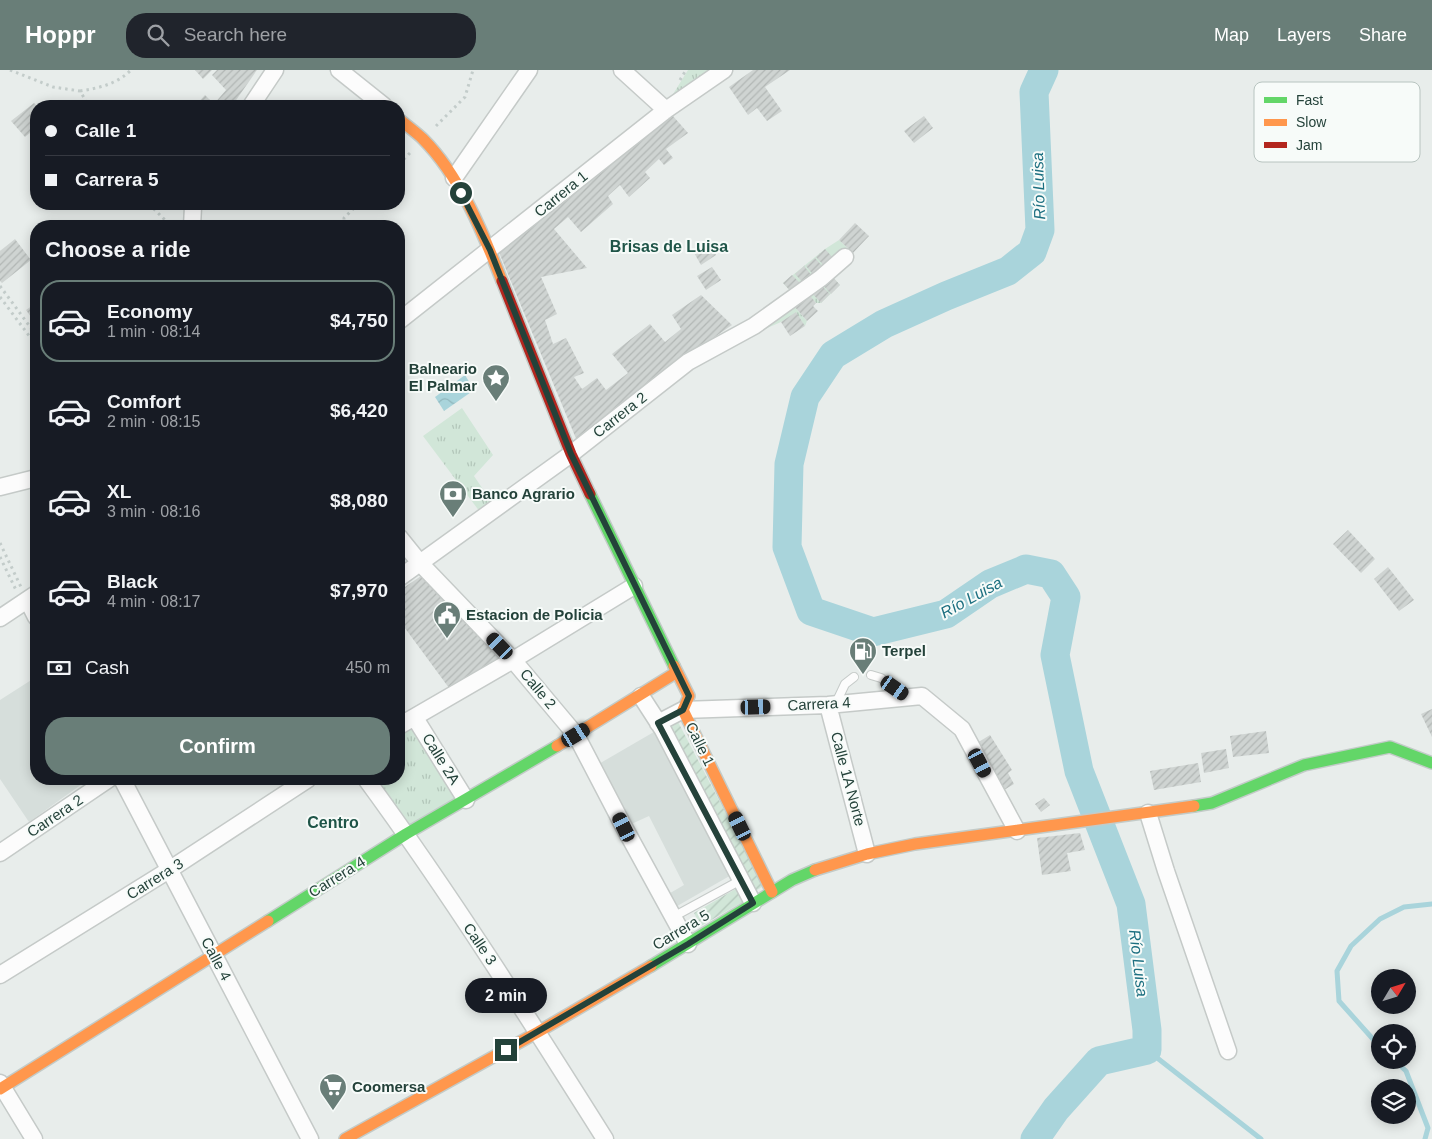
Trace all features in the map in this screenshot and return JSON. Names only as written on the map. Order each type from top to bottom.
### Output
[{"type":"street","points":[[255,100],[274,70]]},
{"type":"street","points":[[340,70],[377,100]]},
{"type":"street","points":[[454,178],[530,70]]},
{"type":"street","points":[[622,70],[666,110]]},
{"type":"street","name":"Carrera 1","points":[[405,316],[666,110],[724,70]]},
{"type":"street","name":"Calle 1","points":[[405,124],[424,139],[454,178],[490,250],[571,454],[689,696],[683,710],[772,892]]},
{"type":"street","name":"Carrera 2","points":[[405,574],[571,454],[688,362],[754,326],[821,278],[845,257]]},
{"type":"street","points":[[0,487],[30,480]]},
{"type":"street","name":"Calle 2","points":[[405,544],[420,563],[514,660],[576,735],[688,944]]},
{"type":"street","points":[[405,723],[514,660],[634,586]]},
{"type":"street","points":[[0,618],[29,600]]},
{"type":"street","name":"Carrera 4","points":[[1,1086],[406,834],[576,735],[677,672]]},
{"type":"street","name":"Calle 1","points":[[641,696],[658,723],[753,903]]},
{"type":"street","points":[[916,697],[962,730],[1017,831]]},
{"type":"street","name":"Carrera 4","points":[[658,723],[683,710],[832,704],[916,697]]},
{"type":"street","name":"Calle 1A Norte","points":[[832,704],[867,854]]},
{"type":"street","name":"Calle 2A","points":[[415,718],[466,800]]},
{"type":"street","name":"Carrera 5","points":[[345,1139],[538,1032],[688,944],[753,903],[821,867],[867,854],[916,844],[1060,826],[1212,803],[1304,765],[1390,748],[1432,763]]},
{"type":"street","name":"Carrera 2","points":[[0,853],[100,785]]},
{"type":"street","name":"Calle 4","points":[[125,785],[310,1139]]},
{"type":"street","name":"Carrera 3","points":[[0,975],[170,870],[299,785]]},
{"type":"street","name":"Calle 3","points":[[370,785],[406,834],[538,1032],[605,1139]]},
{"type":"street","points":[[1144,814],[1166,871],[1228,1051]]},
{"type":"street","points":[[1,1086],[34,1139]]},
{"type":"lane","points":[[871,675],[881,678],[916,697]]},
{"type":"lane","points":[[832,704],[845,684],[854,677]]},
{"type":"lane","points":[[673,917],[741,880]]},
{"type":"path","points":[[10,70],[53,87],[80,91],[98,88],[122,78],[131,70]]},
{"type":"path","points":[[424,139],[465,97],[473,70]]},
{"type":"path","points":[[80,91],[85,100]]},
{"type":"path","points":[[156,210],[165,220]]},
{"type":"path","points":[[344,220],[352,210]]},
{"type":"path","points":[[0,286],[30,327]]},
{"type":"path","points":[[0,297],[30,337]]},
{"type":"path","points":[[0,542],[20,587],[29,600]]},
{"type":"path","points":[[0,556],[29,600]]},
{"type":"shaded area","points":[[30,681],[30,785],[81,785],[29,822],[0,779],[0,700]]},
{"type":"shaded area","points":[[659,729],[733,874],[672,909],[665,896],[684,885],[649,816],[627,826],[597,765]]},
{"type":"green space","points":[[688,70],[714,70],[670,99]]},
{"type":"green space","points":[[839,240],[853,253],[830,274],[840,285],[821,303],[816,303],[808,294],[794,306],[807,321],[805,326],[796,313],[756,333],[793,294],[783,283]]},
{"type":"green space","points":[[462,408],[493,455],[474,476],[495,507],[483,516],[423,436]]},
{"type":"green space","points":[[677,720],[764,886],[755,891],[669,724]]},
{"type":"green space","points":[[414,723],[460,797],[407,827],[376,785],[405,785],[405,728]]},
{"type":"green space","points":[[739,887],[746,900],[701,926],[694,913]]},
{"type":"water","points":[[465,375],[474,390],[444,411],[435,397]]},
{"type":"building","points":[[195,70],[212,70],[203,79]]},
{"type":"building","points":[[217,70],[257,70],[236,100],[217,100],[226,90],[212,75]]},
{"type":"building","points":[[753,70],[790,70],[765,87],[782,111],[767,121],[757,108],[748,115],[729,87]]},
{"type":"building","points":[[205,95],[210,100],[200,100]]},
{"type":"building","points":[[30,106],[30,133],[25,137],[11,121]]},
{"type":"building","points":[[673,116],[688,133],[666,149],[673,158],[664,165],[659,159],[645,172],[650,178],[629,197],[620,185],[608,196],[613,204],[581,232],[568,217],[554,229],[587,268],[541,277],[557,314],[545,320],[553,344],[566,338],[584,373],[574,377],[582,389],[597,378],[606,390],[628,373],[612,354],[650,324],[665,342],[681,329],[672,315],[701,295],[732,325],[686,357],[577,441],[498,250]]},
{"type":"building","points":[[924,116],[933,128],[914,143],[904,131]]},
{"type":"building","points":[[855,223],[869,236],[853,253],[839,240]]},
{"type":"building","points":[[15,239],[30,259],[30,261],[2,283],[0,281],[0,251]]},
{"type":"building","points":[[708,241],[716,255],[701,265],[693,251]]},
{"type":"building","points":[[825,249],[835,260],[826,268],[816,257]]},
{"type":"building","points":[[815,258],[824,268],[815,277],[806,266]]},
{"type":"building","points":[[804,266],[813,277],[805,285],[795,274]]},
{"type":"building","points":[[712,267],[721,280],[706,290],[697,276]]},
{"type":"building","points":[[830,274],[840,285],[831,294],[821,283]]},
{"type":"building","points":[[792,275],[802,285],[793,294],[783,283]]},
{"type":"building","points":[[820,284],[830,294],[821,303],[811,292]]},
{"type":"building","points":[[808,293],[816,303],[813,306],[818,311],[807,321],[794,306]]},
{"type":"building","points":[[30,307],[30,316],[26,310]]},
{"type":"building","points":[[796,312],[805,326],[790,336],[781,322]]},
{"type":"building","points":[[1348,530],[1375,559],[1361,573],[1333,544]]},
{"type":"building","points":[[1388,567],[1414,600],[1399,611],[1374,579]]},
{"type":"building","name":"Estacion de Policia","points":[[421,576],[500,657],[449,688],[405,628],[405,587]]},
{"type":"building","points":[[1432,709],[1432,737],[1421,714]]},
{"type":"building","points":[[1266,731],[1269,753],[1233,757],[1230,736]]},
{"type":"building","points":[[990,735],[1012,770],[1008,773],[1014,784],[1004,790],[977,743]]},
{"type":"building","points":[[1226,749],[1229,768],[1204,773],[1201,753]]},
{"type":"building","points":[[1198,763],[1201,782],[1154,790],[1150,771]]},
{"type":"building","points":[[1044,798],[1050,805],[1041,812],[1035,804]]},
{"type":"building","points":[[1080,833],[1085,850],[1067,853],[1071,871],[1042,875],[1037,838]]},
{"type":"waterway","name":"Río Luisa","points":[[1035,1139],[1056,1109],[1099,1061],[1147,1050],[1147,1030],[1131,904],[1079,771],[1055,655],[1066,597],[1051,574],[1026,569],[990,584],[946,614],[873,632],[811,611],[787,547],[789,464],[805,397],[833,355],[884,324],[1008,271],[1032,252],[1040,230],[1034,92],[1044,70]]},
{"type":"waterway","points":[[1371,1037],[1339,1001],[1337,971],[1351,946],[1380,919],[1404,907],[1432,904]]},
{"type":"waterway","points":[[1147,1050],[1261,1139]]},
{"type":"waterway","points":[[1404,1069],[1428,1128],[1425,1139]]},
{"type":"traffic: fast","points":[[590,494],[674,666]]},
{"type":"traffic: fast","points":[[268,921],[406,834],[557,746]]},
{"type":"traffic: fast","points":[[1194,806],[1212,803],[1304,765],[1390,747],[1432,763]]},
{"type":"traffic: fast","points":[[651,966],[792,880],[815,870]]},
{"type":"traffic: slow","points":[[405,124],[423,139],[448,170],[469,206],[502,281]]},
{"type":"traffic: slow","points":[[674,666],[689,696],[683,710],[772,892]]},
{"type":"traffic: slow","points":[[557,746],[677,672]]},
{"type":"traffic: slow","points":[[815,870],[867,854],[915,844],[1194,806]]},
{"type":"traffic: slow","points":[[0,1089],[268,921]]},
{"type":"traffic: slow","points":[[345,1139],[538,1032],[651,966]]},
{"type":"traffic: jam","points":[[502,281],[571,454],[590,494]]},
{"type":"place","name":"Balneario El Palmar","points":[[496,402]]},
{"type":"place","name":"Banco Agrario","points":[[453,518]]},
{"type":"place","name":"Estacion de Policia","points":[[447,639]]},
{"type":"place","name":"Terpel","points":[[863,675]]},
{"type":"place","name":"Coomersa","points":[[333,1111]]},
{"type":"district","name":"Brisas de Luisa","points":[[669,246]]},
{"type":"district","name":"Centro","points":[[333,822]]},
{"type":"route","points":[[461,193],[490,250],[571,454],[689,696],[683,710],[658,723],[753,903],[688,944],[506,1050]]}]
